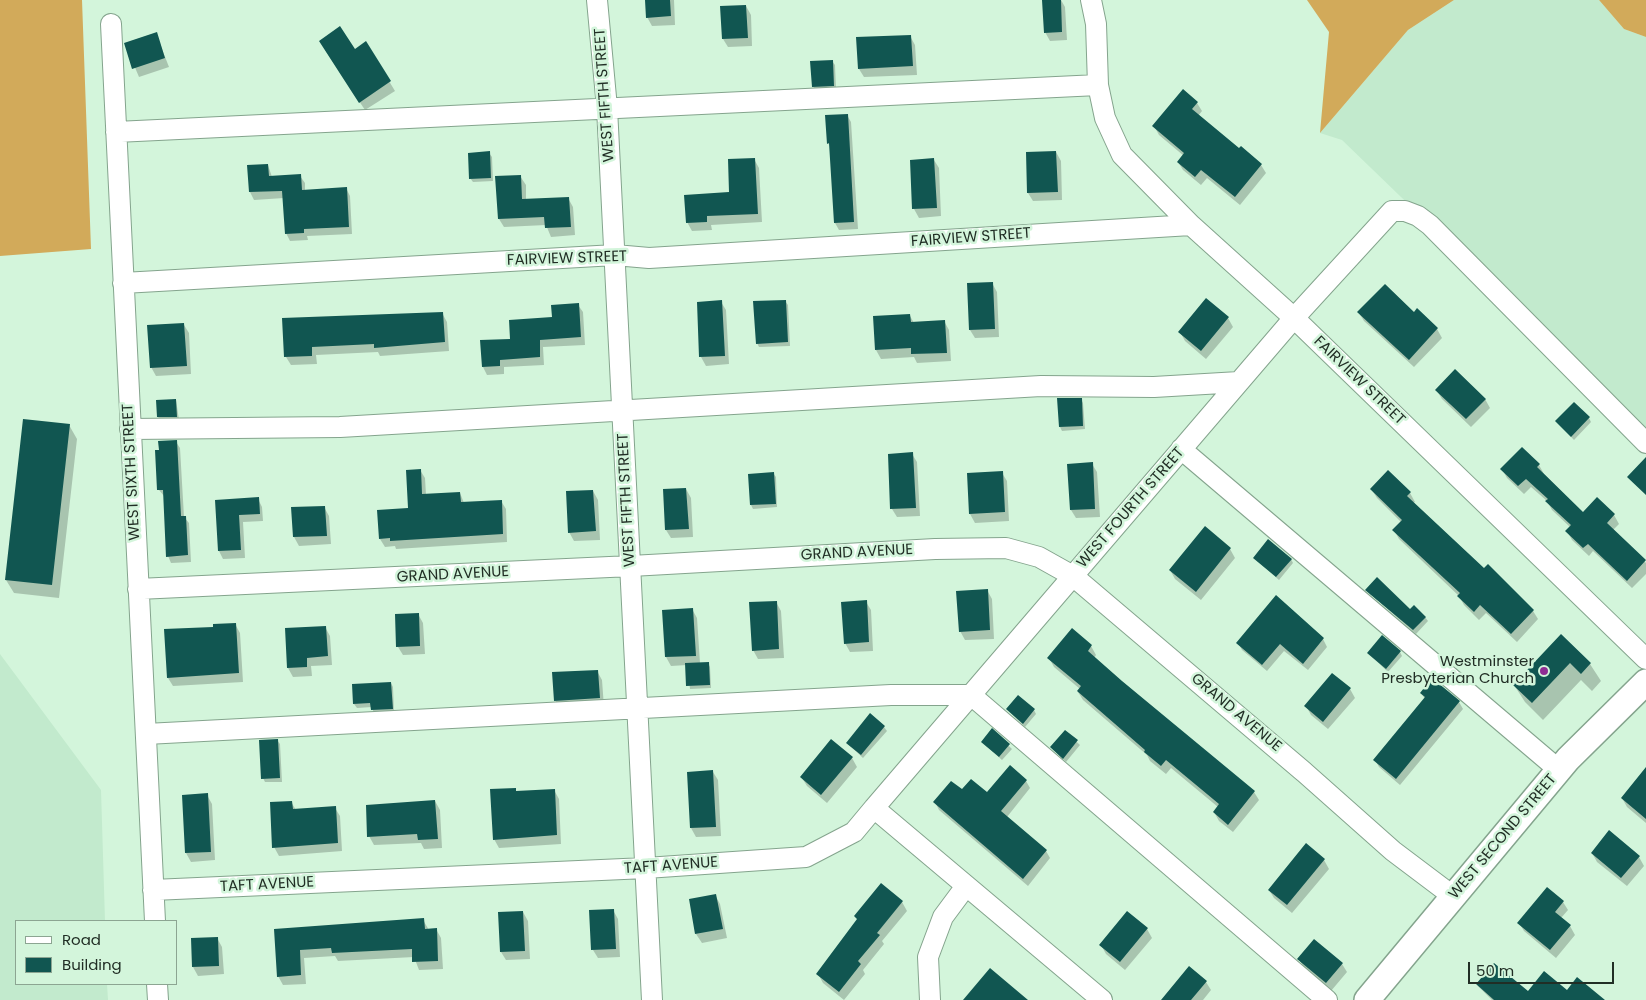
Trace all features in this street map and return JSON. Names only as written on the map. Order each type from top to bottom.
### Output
[{"type":"main road","name":"WEST SECOND STREET","points":[[1368,1000],[1559,770],[1646,682]]},
{"type":"street","name":"WEST FIFTH STREET","points":[[598,0],[607,108],[615,255],[652,1000]]},
{"type":"street","points":[[1091,0],[1096,24],[1098,85],[1104,118],[1122,155],[1191,224]]},
{"type":"street","name":"WEST SIXTH STREET","points":[[111,24],[155,920]]},
{"type":"street","points":[[116,132],[1098,85]]},
{"type":"street","name":"WEST FOURTH STREET","points":[[874,808],[1294,318],[1392,211],[1405,211],[1418,216],[1430,225],[1646,443]]},
{"type":"street","name":"FAIRVIEW STREET","points":[[123,284],[615,255],[650,258],[1191,224],[1294,318],[1646,658]]},
{"type":"street","points":[[130,430],[340,427],[1041,386],[1154,387],[1239,382]]},
{"type":"street","points":[[1181,449],[1559,770]]},
{"type":"street","name":"GRAND AVENUE","points":[[138,589],[631,566],[935,549],[1006,548],[1039,557],[1073,576],[1297,765],[1393,852],[1454,897]]},
{"type":"street","points":[[146,734],[891,695],[971,695],[1327,1000]]},
{"type":"street","points":[[874,808],[1102,1000]]},
{"type":"street","name":"TAFT AVENUE","points":[[153,890],[646,868],[806,857],[854,832],[874,808]]},
{"type":"street","points":[[930,1000],[928,958],[943,917],[966,886]]},
{"type":"street","points":[[157,985],[158,1000]]},
{"type":"shaded area","points":[[0,0],[82,0],[91,249],[0,256]]},
{"type":"shaded area","points":[[1307,0],[1454,0],[1408,30],[1320,133],[1329,32]]},
{"type":"shaded area","points":[[1454,0],[1599,0],[1624,29],[1646,37],[1646,443],[1430,225],[1342,140],[1320,133],[1408,30]]},
{"type":"shaded area","points":[[1599,0],[1646,0],[1646,37],[1624,29]]},
{"type":"shaded area","points":[[0,654],[101,790],[105,920],[15,920],[15,985],[107,985],[108,1000],[0,1000]]},
{"type":"building","points":[[645,0],[670,0],[671,16],[646,18]]},
{"type":"building","points":[[1042,0],[1061,0],[1062,32],[1044,33]]},
{"type":"building","points":[[746,5],[748,38],[722,39],[720,6]]},
{"type":"building","points":[[340,26],[355,49],[366,41],[391,81],[359,103],[319,41]]},
{"type":"building","points":[[157,32],[165,58],[132,69],[124,43]]},
{"type":"building","points":[[911,35],[913,66],[858,69],[856,37]]},
{"type":"building","points":[[833,60],[834,86],[812,87],[810,61]]},
{"type":"building","points":[[1183,89],[1198,102],[1192,109],[1239,148],[1241,146],[1262,164],[1235,197],[1201,170],[1195,177],[1177,162],[1184,153],[1152,126]]},
{"type":"building","points":[[848,114],[854,222],[834,223],[829,143],[827,144],[825,115]]},
{"type":"building","points":[[490,151],[491,178],[469,179],[468,153]]},
{"type":"building","points":[[1056,151],[1058,192],[1027,193],[1026,152]]},
{"type":"building","points":[[755,158],[758,214],[707,216],[707,222],[686,223],[684,195],[729,192],[728,159]]},
{"type":"building","points":[[934,158],[937,208],[912,209],[910,160]]},
{"type":"building","points":[[268,164],[269,176],[301,174],[302,190],[347,187],[349,227],[304,229],[304,233],[285,234],[282,191],[249,192],[247,165]]},
{"type":"building","points":[[521,175],[522,199],[569,197],[571,227],[545,228],[544,217],[498,219],[495,176]]},
{"type":"building","points":[[993,282],[995,329],[969,330],[967,283]]},
{"type":"building","points":[[1385,284],[1414,312],[1417,308],[1438,328],[1409,360],[1357,312]]},
{"type":"building","points":[[1206,298],[1229,317],[1201,351],[1178,332]]},
{"type":"building","points":[[722,300],[725,356],[699,357],[697,302]]},
{"type":"building","points":[[786,300],[788,342],[756,344],[753,301]]},
{"type":"building","points":[[579,303],[581,337],[540,340],[540,357],[500,360],[500,366],[482,367],[480,340],[510,339],[509,320],[552,317],[551,305]]},
{"type":"building","points":[[443,312],[445,342],[374,348],[374,344],[312,347],[312,356],[284,357],[282,318]]},
{"type":"building","points":[[910,314],[911,322],[945,320],[947,353],[911,354],[911,348],[875,350],[873,316]]},
{"type":"building","points":[[184,323],[187,366],[150,368],[147,325]]},
{"type":"building","points":[[1455,369],[1486,399],[1466,419],[1435,390]]},
{"type":"building","points":[[1057,398],[1082,398],[1083,426],[1059,427]]},
{"type":"building","points":[[176,399],[177,417],[157,417],[156,400]]},
{"type":"building","points":[[1574,402],[1590,417],[1571,437],[1555,421]]},
{"type":"building","points":[[23,419],[70,424],[52,585],[5,580]]},
{"type":"building","points":[[177,440],[181,516],[186,516],[188,555],[166,557],[163,490],[157,490],[155,450],[159,450],[158,441]]},
{"type":"building","points":[[1522,447],[1540,464],[1537,467],[1583,512],[1597,497],[1615,514],[1607,523],[1646,560],[1627,581],[1588,544],[1583,548],[1565,531],[1571,525],[1545,501],[1548,499],[1526,479],[1518,486],[1500,469]]},
{"type":"building","points":[[913,452],[916,508],[890,509],[888,454]]},
{"type":"building","points":[[1646,457],[1646,495],[1627,477]]},
{"type":"building","points":[[1093,462],[1095,509],[1070,510],[1067,464]]},
{"type":"building","points":[[421,469],[422,494],[460,492],[461,502],[502,500],[503,534],[390,541],[390,538],[379,539],[377,510],[408,508],[406,470]]},
{"type":"building","points":[[1388,470],[1411,492],[1407,496],[1484,568],[1488,564],[1534,610],[1511,634],[1480,605],[1474,612],[1457,596],[1460,593],[1392,530],[1402,520],[1370,489]]},
{"type":"building","points":[[1003,471],[1005,512],[969,514],[967,473]]},
{"type":"building","points":[[774,472],[776,504],[750,505],[748,474]]},
{"type":"building","points":[[686,488],[689,529],[665,530],[663,489]]},
{"type":"building","points":[[593,490],[596,531],[568,533],[566,491]]},
{"type":"building","points":[[259,497],[260,514],[239,515],[241,550],[218,551],[215,500]]},
{"type":"building","points":[[325,506],[327,536],[293,537],[291,507]]},
{"type":"building","points":[[1205,526],[1231,548],[1196,592],[1169,570]]},
{"type":"building","points":[[1268,539],[1292,559],[1276,577],[1253,558]]},
{"type":"building","points":[[1377,577],[1410,609],[1414,605],[1426,617],[1413,630],[1365,590]]},
{"type":"building","points":[[988,589],[990,630],[959,632],[956,591]]},
{"type":"building","points":[[1276,595],[1324,638],[1303,664],[1280,644],[1262,665],[1236,643]]},
{"type":"building","points":[[867,600],[869,642],[844,644],[841,602]]},
{"type":"building","points":[[777,601],[779,649],[752,651],[749,602]]},
{"type":"building","points":[[693,608],[696,656],[665,657],[662,610]]},
{"type":"building","points":[[419,613],[420,646],[396,647],[395,614]]},
{"type":"building","points":[[236,623],[239,673],[167,678],[164,629],[213,627],[213,624]]},
{"type":"building","points":[[326,626],[328,656],[307,658],[307,667],[287,668],[285,628]]},
{"type":"building","points":[[1072,628],[1092,645],[1088,651],[1255,791],[1228,825],[1213,812],[1219,804],[1166,760],[1161,766],[1144,752],[1145,750],[1077,691],[1081,686],[1047,658]]},
{"type":"building","name":"Westminster Presbyterian Church","points":[[1561,634],[1591,663],[1581,674],[1570,663],[1532,703],[1513,685]]},
{"type":"building","points":[[1382,635],[1401,651],[1386,669],[1367,653]]},
{"type":"building","points":[[709,662],[710,685],[686,686],[685,663]]},
{"type":"building","points":[[598,670],[600,698],[554,701],[552,672]]},
{"type":"building","points":[[1332,673],[1351,688],[1323,722],[1304,706]]},
{"type":"building","points":[[1432,678],[1460,701],[1396,779],[1373,760],[1425,697],[1420,693]]},
{"type":"building","points":[[391,682],[393,709],[371,710],[370,703],[353,704],[352,684]]},
{"type":"building","points":[[1018,695],[1035,709],[1023,724],[1006,709]]},
{"type":"building","points":[[870,713],[885,726],[861,755],[846,743]]},
{"type":"building","points":[[992,728],[1010,744],[999,757],[981,742]]},
{"type":"building","points":[[1065,730],[1078,740],[1063,759],[1050,747]]},
{"type":"building","points":[[278,739],[280,778],[261,779],[259,740]]},
{"type":"building","points":[[831,739],[853,757],[821,795],[800,777]]},
{"type":"building","points":[[1010,765],[1027,780],[1001,811],[1047,850],[1023,879],[933,802],[951,781],[962,789],[971,779],[987,792]]},
{"type":"building","points":[[1646,767],[1646,819],[1621,798]]},
{"type":"building","points":[[713,770],[716,827],[690,828],[687,772]]},
{"type":"building","points":[[516,788],[516,791],[555,789],[557,835],[493,840],[490,789]]},
{"type":"building","points":[[208,793],[211,852],[185,853],[182,795]]},
{"type":"building","points":[[435,800],[438,839],[418,840],[417,834],[367,837],[366,805]]},
{"type":"building","points":[[292,801],[293,809],[336,806],[338,843],[272,848],[270,802]]},
{"type":"building","points":[[1609,830],[1640,856],[1621,878],[1591,853]]},
{"type":"building","points":[[1306,843],[1325,859],[1287,905],[1268,890]]},
{"type":"building","points":[[881,883],[903,901],[877,933],[880,935],[858,961],[861,964],[839,992],[816,974],[857,919],[854,916]]},
{"type":"building","points":[[1547,887],[1564,901],[1555,912],[1571,925],[1550,950],[1517,923]]},
{"type":"building","points":[[716,894],[723,929],[695,934],[689,899]]},
{"type":"building","points":[[614,909],[616,949],[591,950],[589,910]]},
{"type":"building","points":[[523,911],[525,951],[500,952],[498,912]]},
{"type":"building","points":[[1127,911],[1148,928],[1120,962],[1099,945]]},
{"type":"building","points":[[424,918],[425,929],[437,928],[438,961],[412,962],[412,949],[332,953],[331,948],[300,950],[301,975],[277,977],[274,929]]},
{"type":"building","points":[[218,937],[219,966],[192,967],[191,938]]},
{"type":"building","points":[[1314,939],[1343,963],[1326,983],[1297,959]]},
{"type":"building","points":[[1494,963],[1528,991],[1544,971],[1567,990],[1577,977],[1605,1000],[1494,1000],[1476,984]]},
{"type":"building","points":[[1189,966],[1207,981],[1191,1000],[1161,1000]]},
{"type":"building","points":[[990,968],[1028,1000],[963,1000]]},
{"type":"place","name":"Westminster Presbyterian Church","points":[[1544,671]]}]
